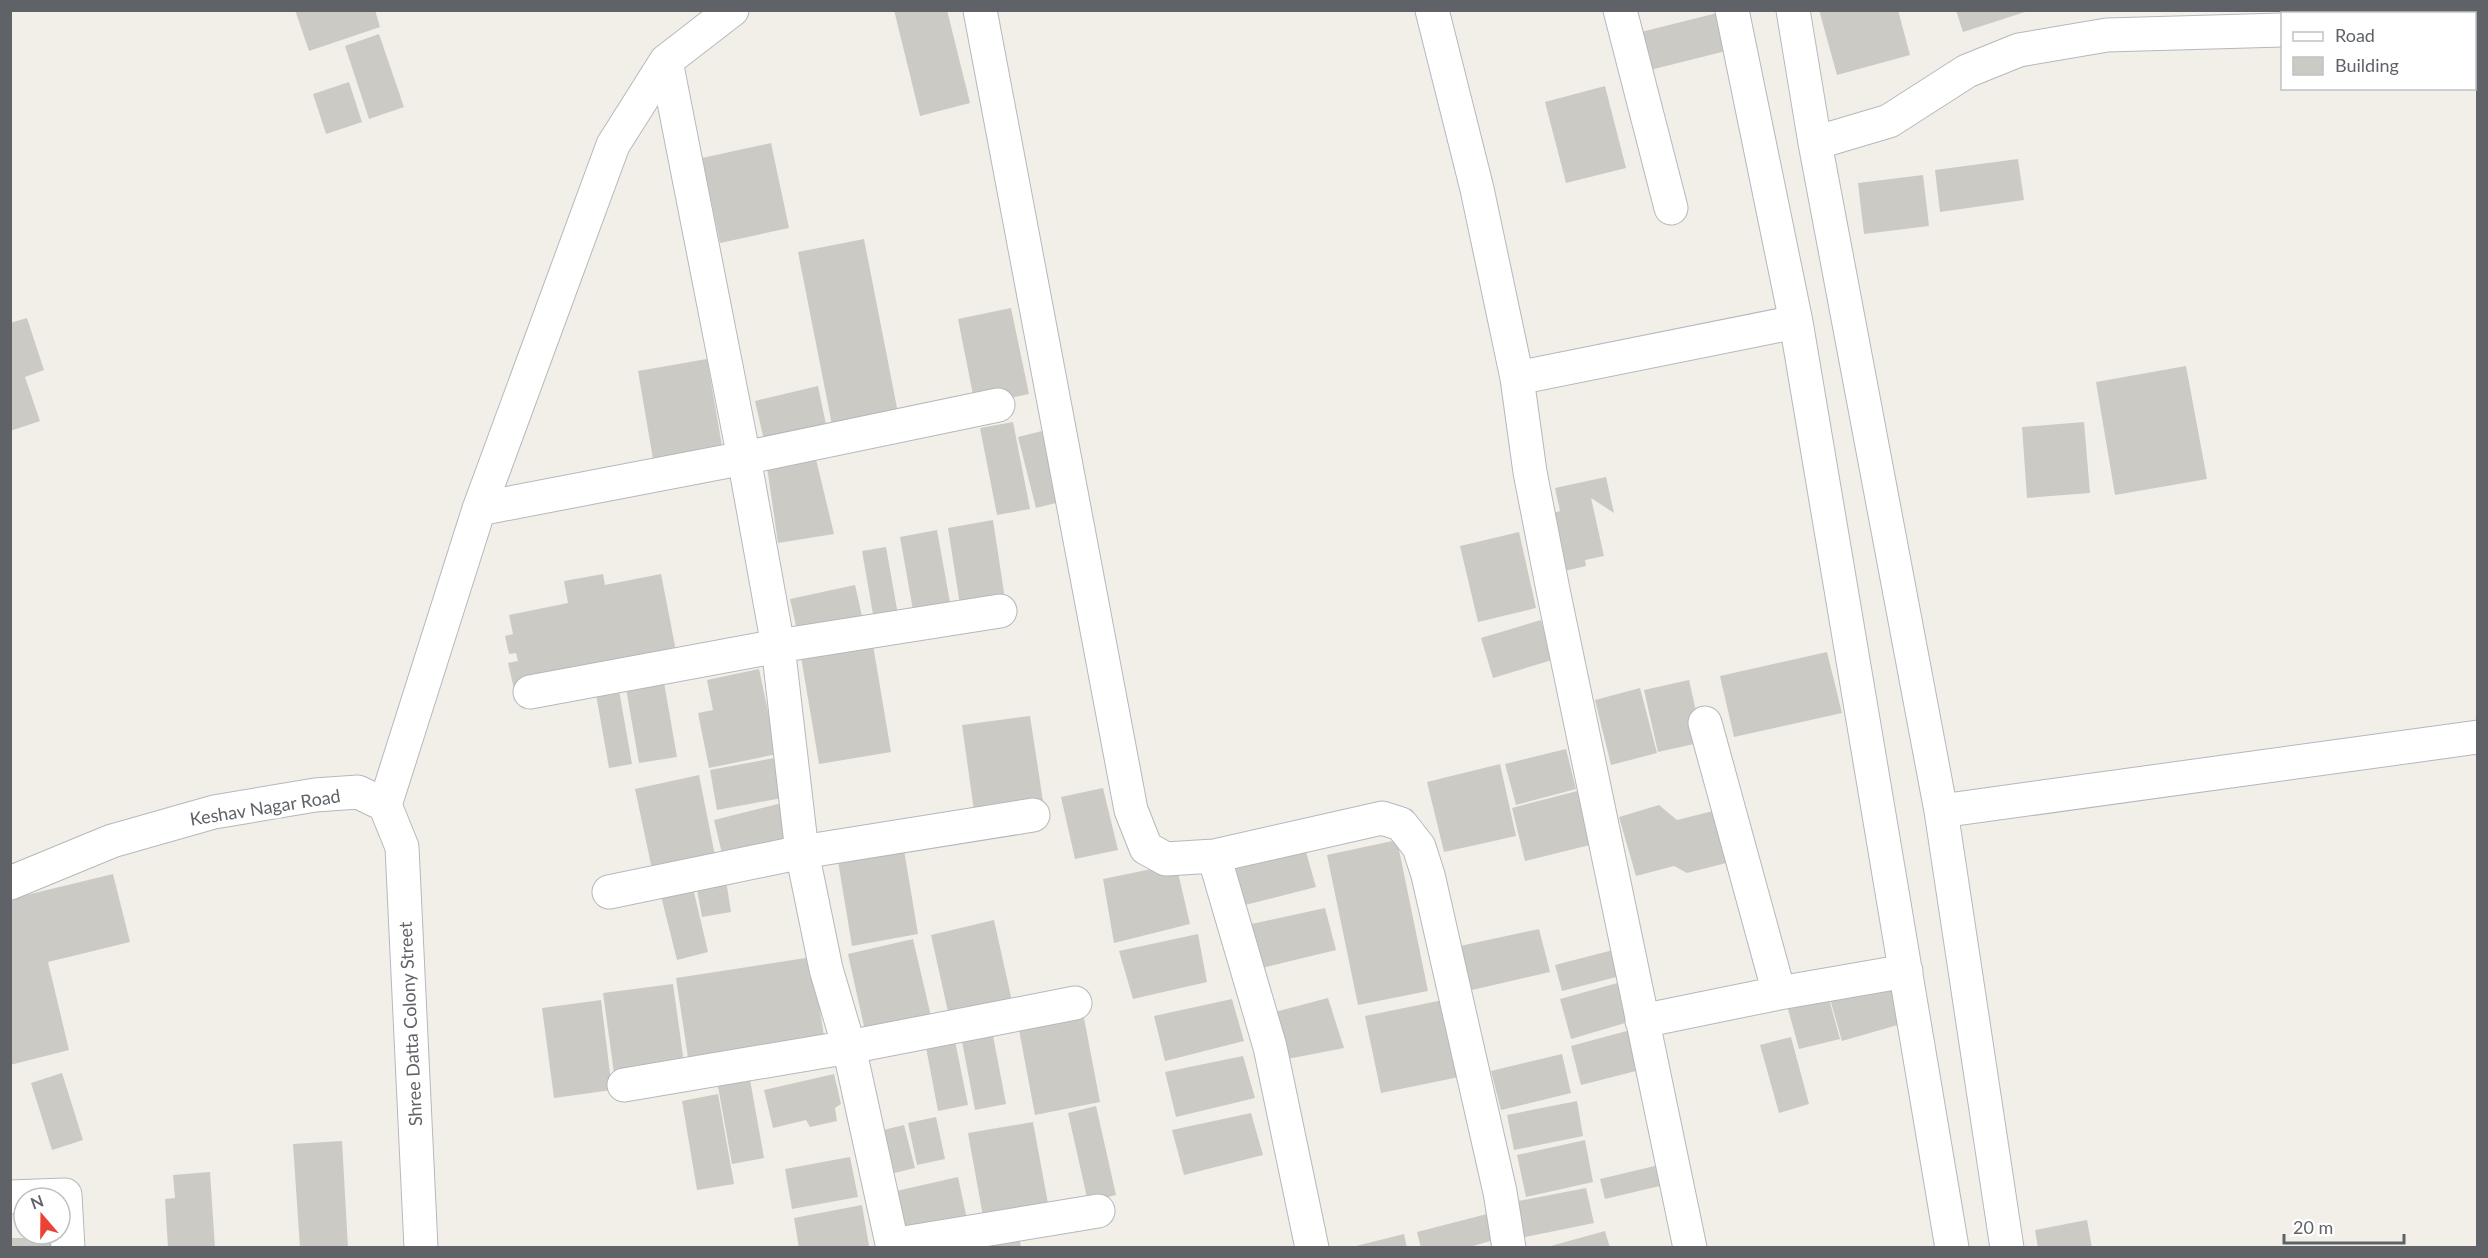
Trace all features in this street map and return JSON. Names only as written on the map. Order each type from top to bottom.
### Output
[{"type":"street","points":[[385,805],[479,509],[613,145],[666,61],[732,10]]},
{"type":"street","points":[[980,10],[1131,810],[1146,848],[1166,859],[1214,856],[1382,818],[1401,825],[1419,847],[1428,875],[1500,1192],[1509,1248]]},
{"type":"street","points":[[1432,10],[1477,189],[1517,378],[1530,472],[1690,1248]]},
{"type":"street","points":[[1620,10],[1671,208]]},
{"type":"street","points":[[1732,10],[1796,322],[1952,1248]]},
{"type":"street","points":[[1793,10],[1815,143],[1941,811],[2007,1248]]},
{"type":"street","points":[[1815,143],[1889,121],[1967,71],[2019,50],[2107,35],[2281,30]]},
{"type":"street","points":[[666,61],[744,458],[778,646],[802,852],[826,969],[849,1047],[892,1246],[1098,1211]]},
{"type":"street","points":[[1517,378],[1796,322]]},
{"type":"street","points":[[479,509],[744,458],[998,405]]},
{"type":"street","points":[[530,692],[778,646],[1000,611]]},
{"type":"street","points":[[1705,723],[1779,993]]},
{"type":"street","points":[[1941,811],[2478,737]]},
{"type":"street","name":"Keshav Nagar Road","points":[[10,884],[112,841],[214,812],[315,795],[358,792],[385,805]]},
{"type":"street","name":"Shree Datta Colony Street","points":[[385,805],[402,847],[421,1248]]},
{"type":"street","points":[[609,892],[802,852],[1032,814]]},
{"type":"street","points":[[1214,856],[1270,1047],[1312,1248]]},
{"type":"street","points":[[1642,1021],[1779,993],[1906,971]]},
{"type":"street","points":[[624,1085],[849,1047],[1075,1004]]},
{"type":"street","points":[[10,1197],[65,1195],[68,1248]]},
{"type":"building","points":[[295,10],[375,10],[380,27],[309,51]]},
{"type":"building","points":[[894,10],[947,10],[970,103],[920,116]]},
{"type":"building","points":[[1819,10],[1898,10],[1910,55],[1837,75]]},
{"type":"building","points":[[1956,10],[2028,10],[2028,11],[1963,32]]},
{"type":"building","points":[[1721,12],[1730,50],[1646,71],[1637,33]]},
{"type":"building","points":[[379,34],[404,107],[369,119],[345,46]]},
{"type":"building","points":[[349,82],[362,122],[326,134],[313,94]]},
{"type":"building","points":[[1605,86],[1626,168],[1566,183],[1545,102]]},
{"type":"building","points":[[771,143],[789,228],[720,243],[702,158]]},
{"type":"building","points":[[2018,159],[2024,200],[1940,212],[1935,170]]},
{"type":"building","points":[[1923,175],[1929,226],[1864,234],[1858,183]]},
{"type":"building","points":[[864,239],[899,418],[833,430],[798,252]]},
{"type":"building","points":[[1011,308],[1029,394],[975,405],[958,319]]},
{"type":"building","points":[[27,318],[44,370],[25,377],[40,421],[10,431],[10,323]]},
{"type":"building","points":[[707,359],[722,446],[653,459],[638,371]]},
{"type":"building","points":[[2186,366],[2207,479],[2115,495],[2096,382]]},
{"type":"building","points":[[818,386],[828,434],[766,449],[755,401]]},
{"type":"building","points":[[1013,422],[1030,509],[997,515],[980,428]]},
{"type":"building","points":[[2084,422],[2090,493],[2027,498],[2022,427]]},
{"type":"building","points":[[1042,431],[1060,502],[1036,508],[1018,437]]},
{"type":"building","points":[[815,455],[834,534],[778,543],[767,467]]},
{"type":"building","points":[[1606,477],[1614,513],[1591,498],[1604,556],[1585,560],[1586,566],[1560,572],[1547,515],[1560,511],[1555,488]]},
{"type":"building","points":[[993,520],[1005,599],[960,605],[948,528]]},
{"type":"building","points":[[937,530],[951,608],[914,616],[900,537]]},
{"type":"building","points":[[1519,532],[1536,608],[1478,622],[1460,546]]},
{"type":"building","points":[[886,547],[898,615],[874,620],[862,551]]},
{"type":"building","points":[[603,574],[605,585],[661,574],[677,656],[514,689],[508,663],[518,661],[516,653],[509,654],[505,636],[513,634],[509,615],[568,603],[564,581]]},
{"type":"building","points":[[855,585],[864,625],[799,639],[790,599]]},
{"type":"building","points":[[1541,620],[1552,660],[1493,678],[1481,638]]},
{"type":"building","points":[[873,645],[891,752],[819,764],[801,657]]},
{"type":"building","points":[[1827,652],[1842,713],[1734,737],[1720,676]]},
{"type":"building","points":[[759,669],[777,754],[709,768],[698,713],[713,710],[707,680]]},
{"type":"building","points":[[662,671],[677,757],[639,763],[624,677]]},
{"type":"building","points":[[617,679],[632,764],[609,768],[594,683]]},
{"type":"building","points":[[1689,680],[1703,742],[1658,752],[1644,690]]},
{"type":"building","points":[[1640,688],[1657,753],[1611,765],[1595,700]]},
{"type":"building","points":[[1030,716],[1043,801],[974,811],[962,725]]},
{"type":"building","points":[[1566,749],[1576,789],[1516,805],[1505,764]]},
{"type":"building","points":[[780,757],[787,797],[717,810],[710,770]]},
{"type":"building","points":[[1500,764],[1516,836],[1444,852],[1427,782]]},
{"type":"building","points":[[699,775],[716,861],[653,874],[635,789]]},
{"type":"building","points":[[1103,788],[1118,850],[1075,859],[1061,797]]},
{"type":"building","points":[[1581,790],[1594,844],[1525,861],[1512,808]]},
{"type":"building","points":[[782,803],[791,841],[723,858],[714,820]]},
{"type":"building","points":[[1659,805],[1677,820],[1717,810],[1730,862],[1687,873],[1674,866],[1636,876],[1619,817]]},
{"type":"building","points":[[1397,840],[1428,991],[1358,1005],[1327,855]]},
{"type":"building","points":[[903,844],[918,934],[852,946],[837,855]]},
{"type":"building","points":[[1304,845],[1316,887],[1237,907],[1226,862]]},
{"type":"building","points":[[1176,864],[1190,924],[1114,943],[1103,879]]},
{"type":"building","points":[[113,874],[130,942],[48,962],[69,1050],[10,1065],[10,899]]},
{"type":"building","points":[[725,874],[731,912],[702,917],[695,879]]},
{"type":"building","points":[[692,884],[708,952],[677,960],[660,892]]},
{"type":"building","points":[[1325,908],[1336,950],[1258,969],[1247,925]]},
{"type":"building","points":[[994,920],[1013,1006],[950,1021],[931,935]]},
{"type":"building","points":[[1539,929],[1550,972],[1472,990],[1460,946]]},
{"type":"building","points":[[1198,934],[1207,982],[1133,999],[1119,951]]},
{"type":"building","points":[[913,939],[933,1025],[867,1040],[848,954]]},
{"type":"building","points":[[1617,949],[1624,975],[1562,991],[1555,965]]},
{"type":"building","points":[[812,957],[825,1043],[689,1064],[676,978]]},
{"type":"building","points":[[1894,973],[1908,1022],[1842,1041],[1828,992]]},
{"type":"building","points":[[1621,982],[1632,1021],[1571,1039],[1560,999]]},
{"type":"building","points":[[673,984],[684,1063],[614,1073],[603,993]]},
{"type":"building","points":[[1328,998],[1344,1048],[1282,1060],[1271,1013]]},
{"type":"building","points":[[1232,999],[1244,1041],[1165,1061],[1154,1016]]},
{"type":"building","points":[[1829,999],[1840,1039],[1799,1049],[1788,1009]]},
{"type":"building","points":[[601,1000],[612,1090],[554,1098],[542,1008]]},
{"type":"building","points":[[1443,1000],[1459,1077],[1381,1093],[1365,1016]]},
{"type":"building","points":[[1084,1018],[1100,1102],[1035,1115],[1019,1030]]},
{"type":"building","points":[[991,1025],[1006,1104],[975,1110],[960,1031]]},
{"type":"building","points":[[1634,1029],[1644,1069],[1581,1085],[1571,1046]]},
{"type":"building","points":[[953,1031],[968,1105],[938,1111],[924,1037]]},
{"type":"building","points":[[1791,1037],[1809,1104],[1779,1113],[1760,1045]]},
{"type":"building","points":[[1562,1054],[1571,1093],[1501,1110],[1491,1071]]},
{"type":"building","points":[[1243,1056],[1255,1098],[1176,1117],[1165,1072]]},
{"type":"building","points":[[62,1073],[83,1140],[52,1150],[31,1083]]},
{"type":"building","points":[[749,1074],[764,1158],[732,1164],[717,1081]]},
{"type":"building","points":[[834,1074],[841,1104],[835,1108],[837,1121],[810,1127],[806,1120],[773,1128],[764,1090]]},
{"type":"building","points":[[718,1094],[734,1184],[697,1190],[682,1101]]},
{"type":"building","points":[[1577,1101],[1583,1136],[1514,1150],[1507,1115]]},
{"type":"building","points":[[1096,1106],[1116,1195],[1088,1202],[1068,1113]]},
{"type":"building","points":[[1251,1113],[1263,1155],[1184,1175],[1172,1130]]},
{"type":"building","points":[[936,1117],[945,1159],[917,1165],[908,1123]]},
{"type":"building","points":[[1033,1122],[1049,1209],[984,1222],[968,1133]]},
{"type":"building","points":[[904,1125],[915,1168],[886,1175],[875,1132]]},
{"type":"building","points":[[1585,1140],[1593,1182],[1526,1197],[1517,1155]]},
{"type":"building","points":[[342,1141],[348,1248],[300,1248],[293,1144]]},
{"type":"building","points":[[850,1157],[858,1197],[792,1209],[785,1169]]},
{"type":"building","points":[[1663,1164],[1668,1184],[1605,1199],[1600,1179]]},
{"type":"building","points":[[210,1172],[215,1248],[168,1248],[165,1199],[175,1198],[173,1175]]},
{"type":"building","points":[[958,1177],[968,1224],[902,1238],[892,1192]]},
{"type":"building","points":[[1586,1188],[1594,1223],[1520,1238],[1513,1202]]},
{"type":"building","points":[[862,1205],[869,1246],[799,1248],[794,1218]]},
{"type":"building","points":[[1487,1214],[1494,1240],[1466,1248],[1421,1248],[1417,1232]]},
{"type":"building","points":[[2087,1220],[2092,1248],[2038,1248],[2035,1230]]},
{"type":"building","points":[[1605,1231],[1610,1248],[1547,1248],[1547,1247]]},
{"type":"building","points":[[1404,1234],[1407,1248],[1352,1248],[1352,1247]]},
{"type":"building","points":[[10,1238],[12,1238],[12,1246],[54,1246],[54,1248],[10,1248]]},
{"type":"building","points":[[1020,1241],[1021,1248],[989,1248],[989,1246]]}]
